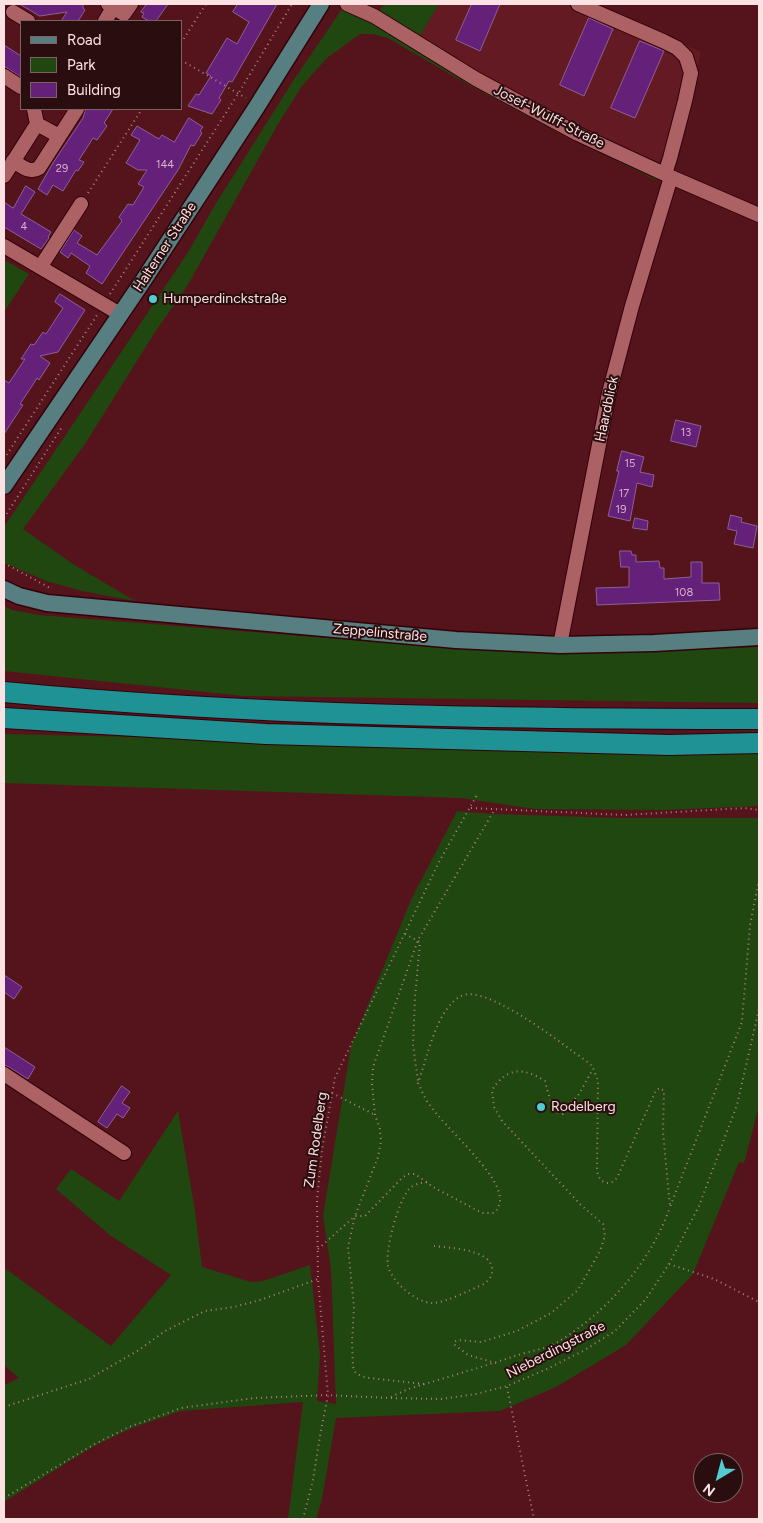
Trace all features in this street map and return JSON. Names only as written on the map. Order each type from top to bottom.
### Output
[{"type":"highway","points":[[4,692],[188,705],[418,716],[759,719]]},
{"type":"highway","points":[[4,718],[266,734],[669,744],[759,743]]},
{"type":"main road","name":"Halterner Straße","points":[[4,486],[258,105],[321,4]]},
{"type":"main road","name":"Zeppelinstraße","points":[[4,589],[19,596],[47,603],[456,640],[560,645],[654,643],[759,637]]},
{"type":"street","name":"Josef-Wulff-Straße","points":[[347,4],[373,9],[476,79],[578,134],[759,216]]},
{"type":"street","name":"Haardblick","points":[[560,645],[609,393],[668,176],[670,158],[691,73],[686,57],[677,48],[578,4]]},
{"type":"street","points":[[106,20],[119,7]]},
{"type":"street","points":[[13,12],[26,20]]},
{"type":"street","points":[[4,76],[20,86]]},
{"type":"street","points":[[34,110],[37,124],[8,166],[34,171],[39,168],[76,110]]},
{"type":"street","points":[[37,124],[59,136]]},
{"type":"street","points":[[41,266],[81,204]]},
{"type":"street","points":[[4,246],[120,314]]},
{"type":"street","points":[[4,1074],[124,1153]]},
{"type":"path","points":[[182,41],[206,4]]},
{"type":"path","points":[[4,459],[238,94],[292,4]]},
{"type":"path","points":[[182,61],[258,105]]},
{"type":"path","points":[[81,204],[141,110]]},
{"type":"path","points":[[4,563],[52,590]]},
{"type":"path","name":"Zum Rodelberg","points":[[303,1519],[314,1480],[328,1395],[318,1279],[317,1200],[322,1150],[335,1078],[440,860],[477,795]]},
{"type":"path","points":[[471,808],[625,815],[744,808],[759,810]]},
{"type":"path","points":[[424,1384],[369,1378],[355,1372],[352,1343],[354,1308],[348,1247],[355,1216],[378,1157],[381,1141],[380,1129],[375,1115],[372,1084],[373,1067],[418,940],[494,809]]},
{"type":"path","points":[[389,1398],[408,1388],[496,1363],[556,1343],[591,1318],[617,1292],[644,1260],[662,1230],[742,1022],[750,925],[759,880]]},
{"type":"path","points":[[318,1249],[355,1216],[365,1216],[408,1174],[415,1174],[482,1213],[494,1212],[499,1207],[500,1199],[497,1187],[482,1165],[428,1104],[418,1083],[413,1045],[420,942],[405,934]]},
{"type":"path","points":[[418,1083],[438,1024],[451,1004],[463,995],[476,995],[506,1006],[546,1031],[593,1069],[598,1080],[596,1146],[597,1176],[601,1181],[611,1183],[617,1178],[656,1090],[660,1088],[664,1091],[663,1132],[670,1207]]},
{"type":"path","name":"Nieberdingstraße","points":[[4,1498],[93,1445],[129,1428],[181,1408],[254,1398],[328,1395],[441,1399],[476,1394],[507,1386],[583,1351],[615,1331],[646,1299],[669,1264],[699,1206],[737,1106],[759,1009]]},
{"type":"path","points":[[496,1363],[468,1355],[455,1346],[454,1342],[458,1340],[481,1342],[517,1331],[551,1313],[578,1290],[600,1251],[605,1236],[603,1224],[556,1179],[502,1121],[494,1107],[492,1090],[504,1075],[515,1071],[522,1072],[545,1081],[548,1096],[553,1107],[556,1112],[563,1114],[579,1094],[593,1069]]},
{"type":"path","points":[[332,1093],[375,1115]]},
{"type":"path","points":[[427,1182],[418,1183],[410,1188],[401,1203],[392,1227],[388,1266],[399,1286],[421,1300],[434,1303],[484,1284],[490,1279],[493,1272],[491,1264],[480,1254],[434,1246]]},
{"type":"path","points":[[669,1264],[714,1279],[759,1302]]},
{"type":"path","points":[[4,1407],[90,1379],[139,1350],[165,1331],[206,1311],[234,1307],[260,1300],[318,1279]]},
{"type":"path","points":[[507,1386],[534,1519]]},
{"type":"shaded area","points":[[439,4],[589,4],[701,52],[672,168],[642,156],[524,100],[418,39]]},
{"type":"green space","points":[[385,4],[439,4],[418,39],[376,14]]},
{"type":"green space","points":[[342,9],[368,21],[476,83],[656,175],[658,181],[563,135],[469,85],[388,38],[373,34],[360,34],[327,58],[302,86],[278,124],[186,288],[155,332],[85,444],[23,529],[73,564],[135,601],[82,591],[46,581],[5,563],[4,527],[187,254],[215,205],[293,81]]},
{"type":"green space","points":[[4,260],[29,274],[4,312]]},
{"type":"green space","points":[[4,606],[12,610],[39,615],[452,648],[584,653],[759,647],[759,703],[244,696],[4,671]]},
{"type":"green space","points":[[4,734],[759,751],[759,806],[663,810],[535,809],[461,798],[4,783]]},
{"type":"green space","points":[[457,811],[491,814],[619,818],[759,818],[759,1106],[744,1163],[739,1162],[693,1274],[626,1345],[556,1387],[500,1411],[336,1418],[322,1499],[316,1519],[288,1519],[303,1402],[181,1411],[132,1428],[94,1446],[4,1502],[4,1385],[19,1378],[4,1365],[4,1271],[6,1269],[111,1346],[171,1275],[111,1236],[56,1189],[71,1169],[119,1201],[178,1111],[195,1211],[202,1267],[251,1282],[263,1281],[310,1265],[320,1354],[317,1401],[336,1404],[331,1269],[323,1216],[351,1046],[411,900]]},
{"type":"building","points":[[20,4],[83,4],[85,10],[79,20],[62,20],[67,12],[40,16]]},
{"type":"building","points":[[147,4],[168,4],[157,20],[147,20],[142,17],[144,13],[141,12]]},
{"type":"building","points":[[238,4],[277,4],[232,82],[229,81],[219,98],[221,100],[212,114],[188,106],[196,94],[199,95],[211,76],[206,73],[227,38],[237,44],[249,22],[233,12]]},
{"type":"building","points":[[472,4],[500,4],[480,51],[456,40]]},
{"type":"building","points":[[589,18],[613,29],[584,96],[560,85]]},
{"type":"building","points":[[640,41],[664,51],[635,118],[611,108]]},
{"type":"building","points":[[4,45],[20,55],[20,76],[4,66]]},
{"type":"building","points":[[86,110],[112,110],[104,123],[107,126],[97,140],[93,138],[79,160],[84,162],[78,171],[76,170],[63,191],[53,185],[47,195],[38,189],[83,118]]},
{"type":"building","points":[[189,118],[203,127],[200,131],[202,133],[194,146],[191,145],[178,170],[102,284],[86,273],[90,266],[71,253],[68,258],[60,252],[74,230],[82,236],[77,243],[97,255],[122,221],[119,217],[128,204],[133,205],[144,187],[138,184],[147,170],[138,170],[126,163],[140,140],[131,135],[137,126],[159,139],[162,135],[174,142]]},
{"type":"building","points":[[26,186],[35,192],[21,214],[51,232],[41,249],[4,227],[4,202],[13,208]]},
{"type":"building","points":[[60,294],[85,310],[58,352],[40,356],[50,363],[39,380],[37,378],[20,404],[23,405],[4,434],[4,380],[9,383],[25,359],[21,359],[31,344],[34,345],[43,332],[46,334],[63,308],[55,302]]},
{"type":"building","points":[[676,420],[701,426],[696,447],[671,441]]},
{"type":"building","points":[[622,451],[644,457],[640,472],[654,475],[652,487],[637,483],[630,521],[608,516]]},
{"type":"building","points":[[731,515],[742,518],[741,522],[757,526],[753,548],[734,544],[737,531],[728,529]]},
{"type":"building","points":[[635,518],[648,521],[647,530],[633,528]]},
{"type":"building","points":[[620,551],[631,551],[632,555],[636,555],[636,562],[659,561],[660,568],[664,568],[664,579],[691,577],[691,562],[702,562],[702,583],[719,583],[720,600],[597,605],[596,588],[629,587],[629,567],[621,567]]},
{"type":"building","points":[[4,975],[22,987],[14,999],[4,992]]},
{"type":"building","points":[[4,1047],[35,1067],[28,1079],[4,1065]]},
{"type":"building","points":[[122,1086],[130,1092],[122,1103],[130,1108],[123,1118],[117,1114],[107,1128],[98,1122]]},
{"type":"place","name":"Humperdinckstraße","points":[[153,299]]},
{"type":"place","name":"Rodelberg","points":[[541,1107]]}]
